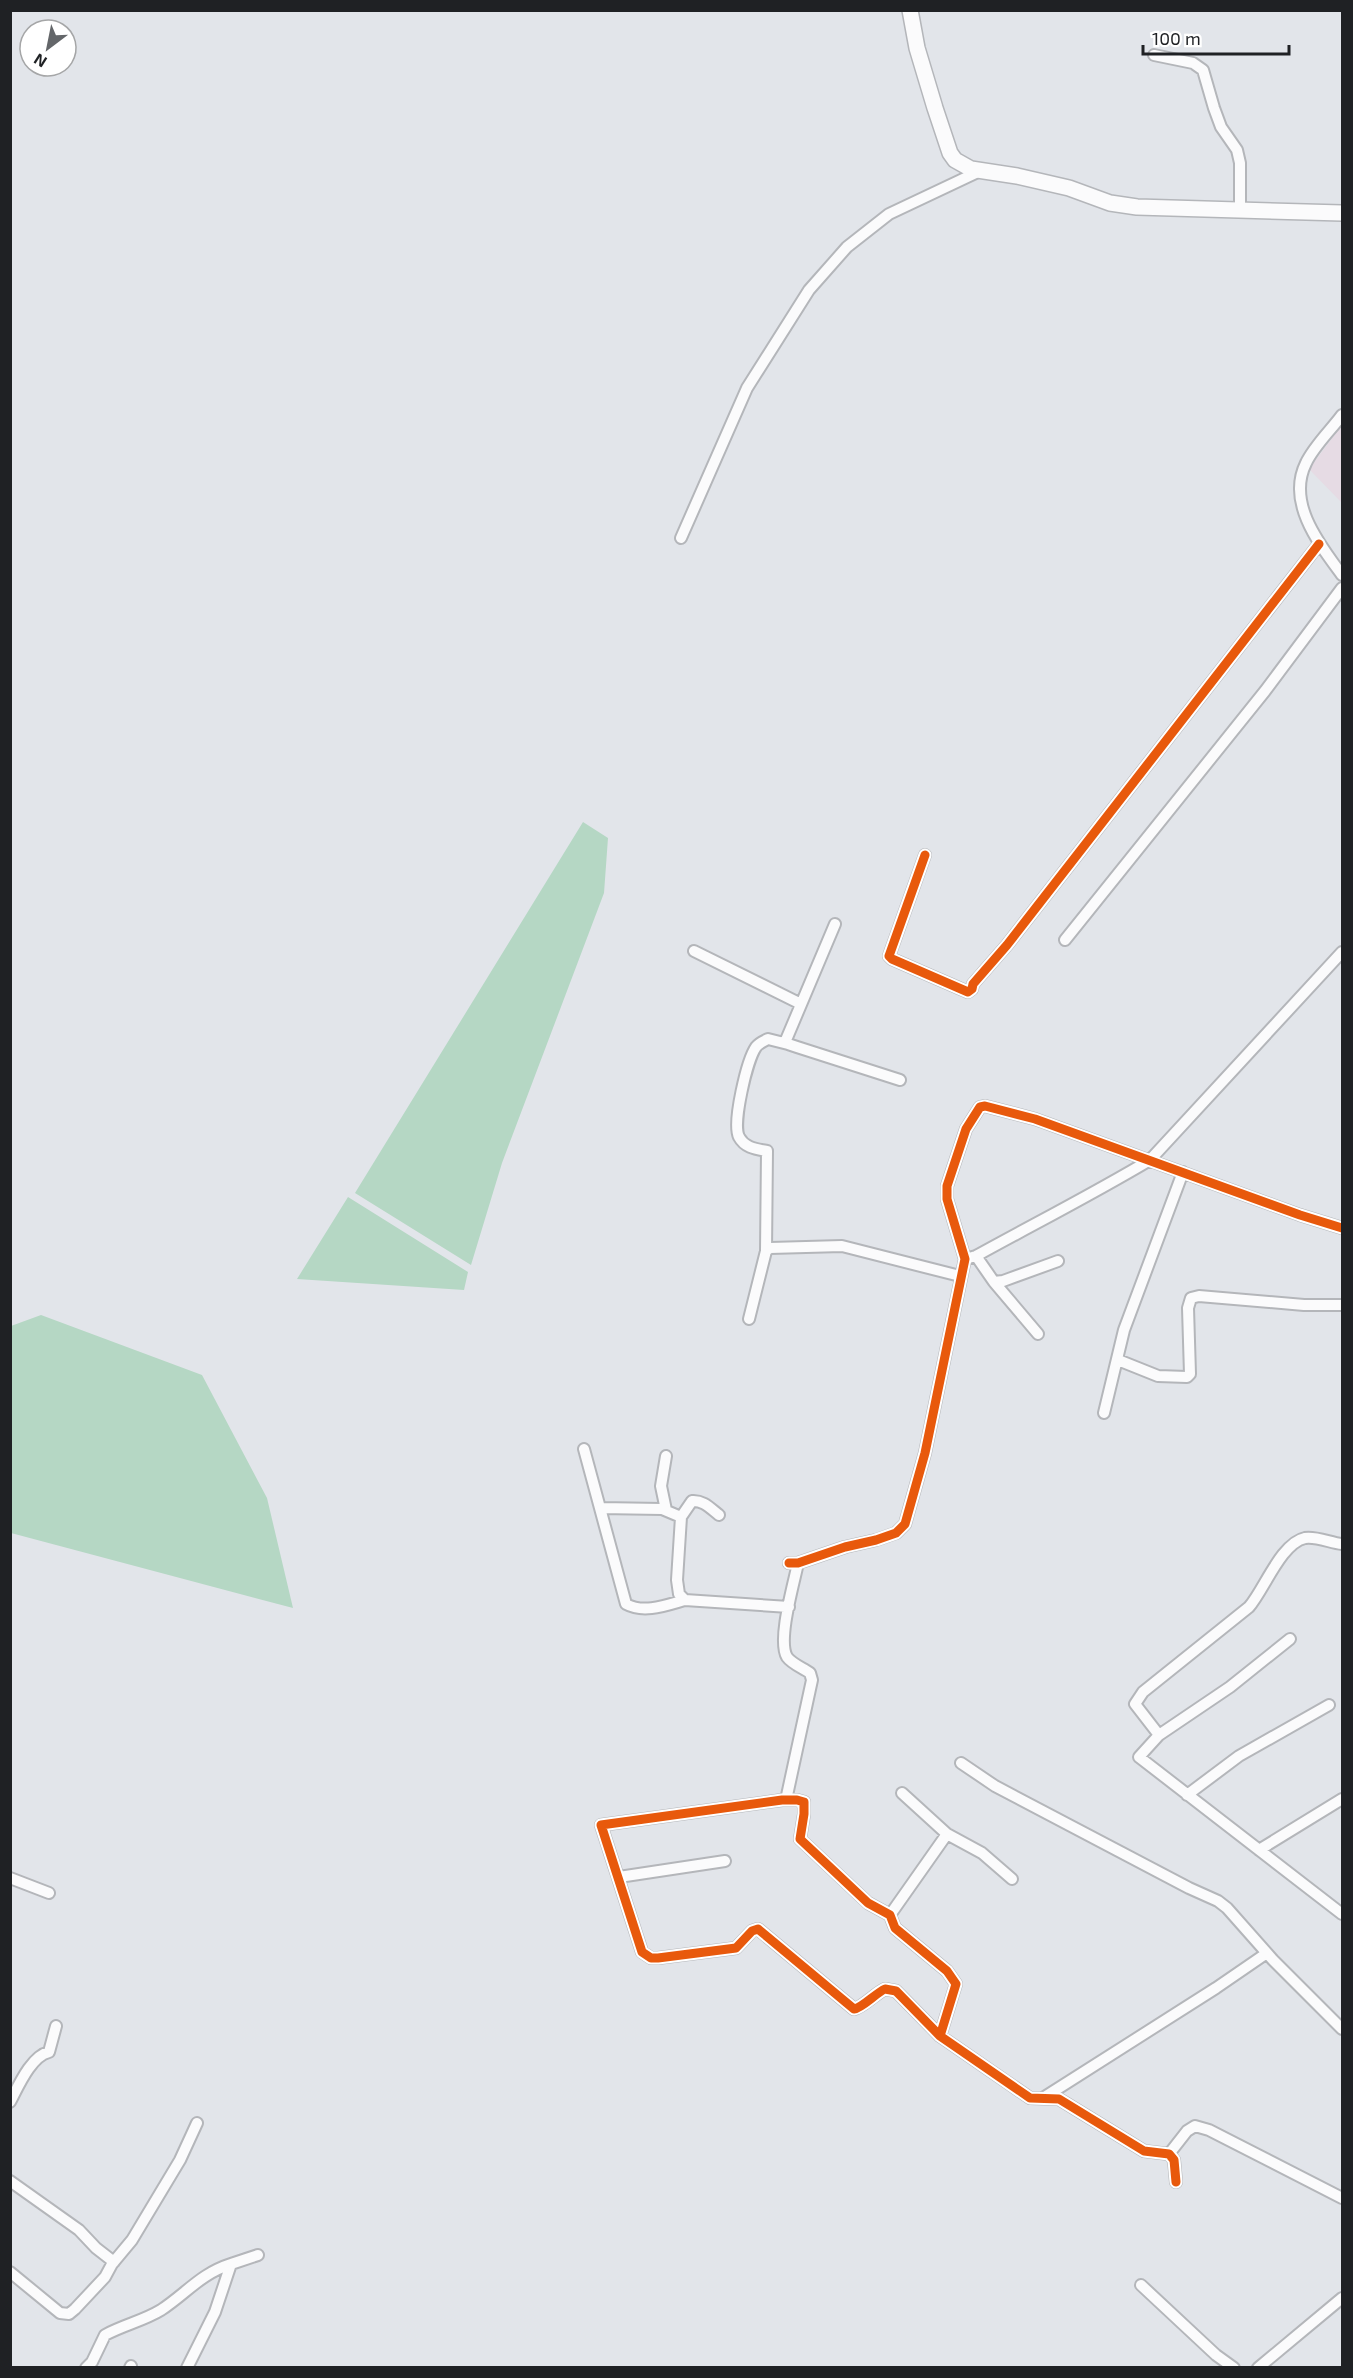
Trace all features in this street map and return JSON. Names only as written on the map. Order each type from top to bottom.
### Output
[{"type":"street","points":[[910,10],[917,48],[950,153],[963,166],[1069,188],[1110,203],[1137,207],[1342,213]]},
{"type":"street","points":[[1154,55],[1193,63],[1203,70],[1221,127],[1237,150],[1240,163],[1240,210]]},
{"type":"street","points":[[681,538],[747,388],[809,290],[847,247],[889,214],[980,171]]},
{"type":"street","points":[[1342,416],[1306,462],[1298,492],[1300,504],[1319,544],[1342,576]]},
{"type":"street","points":[[925,855],[890,956],[892,959],[968,992],[1319,544]]},
{"type":"street","points":[[1065,940],[1236,727],[1342,588]]},
{"type":"street","points":[[788,1044],[786,1040],[835,924]]},
{"type":"street","points":[[694,951],[801,1004]]},
{"type":"street","points":[[786,1800],[812,1680],[810,1673],[792,1662],[783,1647],[783,1630],[789,1607],[793,1563],[876,1540],[896,1533],[905,1524],[925,1453],[960,1276],[971,1258],[1110,1184],[1150,1160],[1342,952]]},
{"type":"street","points":[[748,1319],[766,1251],[767,1151],[747,1146],[739,1136],[737,1123],[750,1059],[758,1045],[768,1039],[900,1080]]},
{"type":"street","points":[[1038,1334],[994,1281],[971,1258],[947,1199],[947,1186],[966,1129],[980,1107],[985,1106],[1035,1119],[1300,1215],[1342,1228]]},
{"type":"street","points":[[1104,1413],[1124,1330],[1184,1172]]},
{"type":"street","points":[[766,1251],[770,1248],[842,1246],[960,1276]]},
{"type":"street","points":[[994,1281],[1003,1281],[1058,1261]]},
{"type":"street","points":[[1118,1360],[1158,1376],[1187,1377],[1190,1374],[1188,1308],[1191,1298],[1199,1296],[1304,1305],[1342,1305]]},
{"type":"street","points":[[584,1449],[626,1604],[634,1608],[646,1608],[686,1600],[789,1607]]},
{"type":"street","points":[[666,1456],[661,1486],[666,1510]]},
{"type":"street","points":[[686,1600],[679,1594],[677,1580],[681,1516],[692,1501],[707,1505],[719,1515]]},
{"type":"street","points":[[600,1508],[666,1510],[681,1516]]},
{"type":"street","points":[[1159,1735],[1135,1704],[1143,1692],[1249,1607],[1258,1597],[1262,1584],[1276,1564],[1297,1541],[1307,1537],[1342,1544]]},
{"type":"street","points":[[1290,1640],[1230,1687],[1159,1735],[1139,1756],[1342,1914]]},
{"type":"street","points":[[1187,1795],[1239,1756],[1329,1705]]},
{"type":"street","points":[[961,1763],[1016,1797],[1196,1892],[1218,1901],[1342,2029]]},
{"type":"street","points":[[902,1793],[947,1834],[982,1853],[1012,1880]]},
{"type":"street","points":[[1259,1850],[1342,1799]]},
{"type":"street","points":[[940,2036],[956,1984],[947,1971],[896,1928],[890,1915],[868,1903],[800,1839],[804,1802],[786,1800],[601,1825],[642,1952],[651,1958],[736,1948],[752,1931],[758,1929],[854,2009],[860,2008],[872,1995],[885,1989],[896,1991],[940,2036],[1030,2098],[1059,2098],[1144,2151],[1169,2154],[1174,2160],[1176,2182]]},
{"type":"street","points":[[890,1915],[947,1834]]},
{"type":"street","points":[[619,1877],[725,1861]]},
{"type":"street","points":[[10,1878],[49,1893]]},
{"type":"street","points":[[1042,2098],[1267,1953]]},
{"type":"street","points":[[10,2102],[32,2065],[42,2054],[48,2052],[56,2026]]},
{"type":"street","points":[[10,2272],[60,2313],[69,2314],[105,2277],[146,2219],[180,2160],[196,2123]]},
{"type":"street","points":[[1169,2154],[1187,2131],[1195,2126],[1209,2130],[1342,2198]]},
{"type":"street","points":[[10,2181],[78,2230],[114,2262]]},
{"type":"street","points":[[86,2367],[92,2362],[105,2335],[161,2310],[201,2277],[215,2269],[258,2255]]},
{"type":"street","points":[[187,2367],[215,2312],[231,2264]]},
{"type":"street","points":[[1142,2285],[1216,2355],[1234,2367]]},
{"type":"street","points":[[1258,2367],[1342,2298]]},
{"type":"shaded area","points":[[1342,425],[1342,503],[1309,469]]},
{"type":"green space","points":[[583,822],[608,838],[604,893],[502,1163],[471,1265],[355,1193]]},
{"type":"green space","points":[[348,1197],[468,1272],[464,1290],[297,1279]]},
{"type":"green space","points":[[41,1315],[202,1375],[267,1498],[293,1608],[11,1533],[11,1326]]},
{"type":"cycle path","points":[[925,855],[889,956],[968,992],[1319,544]]},
{"type":"cycle path","points":[[789,1563],[798,1563],[845,1547],[876,1540],[896,1533],[905,1524],[925,1453],[965,1259],[947,1199],[947,1186],[966,1129],[980,1107],[985,1106],[1035,1119],[1300,1215],[1342,1228]]},
{"type":"cycle path","points":[[940,2036],[956,1984],[947,1971],[895,1928],[890,1915],[868,1903],[800,1839],[804,1802],[782,1800],[601,1825],[642,1952],[651,1958],[736,1948],[752,1931],[758,1929],[854,2009],[885,1989],[896,1991],[940,2036],[1030,2098],[1059,2099],[1144,2151],[1169,2154],[1174,2160],[1176,2182]]}]
